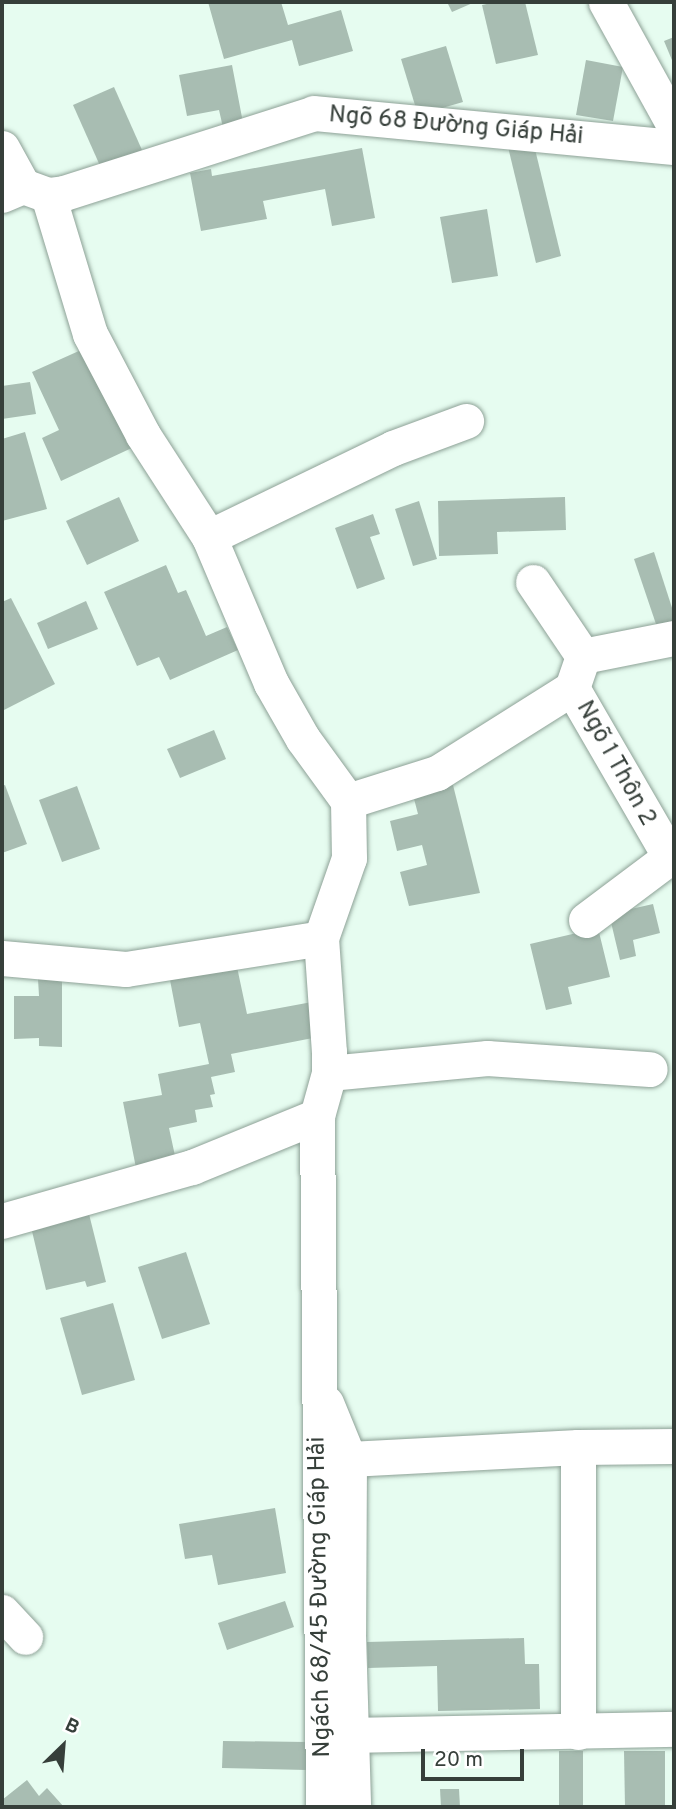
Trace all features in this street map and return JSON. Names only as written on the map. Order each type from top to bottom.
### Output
[{"type":"street","points":[[606,2],[674,124]]},
{"type":"street","name":"Ngõ 68 Đường Giáp Hải","points":[[24,192],[314,113],[674,147]]},
{"type":"street","points":[[2,148],[90,334],[143,435],[209,537],[271,683],[303,739],[348,801],[437,773],[578,672],[674,638]]},
{"type":"street","points":[[209,537],[393,448],[466,421]]},
{"type":"street","points":[[533,582],[578,672]]},
{"type":"street","name":"Ngõ 1 Thôn 2","points":[[578,672],[670,858],[586,920]]},
{"type":"street","name":"Ngách 68/45 Đường Giáp Hải","points":[[323,1807],[317,1116],[329,1073],[321,938],[349,859],[348,801]]},
{"type":"street","points":[[2,958],[126,969],[321,938]]},
{"type":"street","points":[[329,1073],[487,1058],[650,1069]]},
{"type":"street","points":[[2,1221],[192,1167],[317,1116]]},
{"type":"street","name":"Ngách 68/45 Đường Giáp Hải","points":[[319,1387],[349,1459],[348,1634],[353,1807]]},
{"type":"street","points":[[349,1459],[578,1447],[674,1446]]},
{"type":"street","points":[[578,1447],[578,1732]]},
{"type":"street","points":[[2,1612],[25,1637]]},
{"type":"street","points":[[351,1735],[674,1729]]},
{"type":"building","points":[[208,2],[281,2],[288,25],[341,10],[353,51],[299,66],[292,40],[224,59]]},
{"type":"building","points":[[447,2],[475,2],[452,12]]},
{"type":"building","points":[[525,2],[538,55],[496,64],[482,5]]},
{"type":"building","points":[[674,37],[674,65],[664,41]]},
{"type":"building","points":[[446,46],[463,102],[418,115],[401,59]]},
{"type":"building","points":[[586,60],[623,67],[613,121],[576,115]]},
{"type":"building","points":[[232,65],[244,128],[224,132],[219,110],[187,116],[179,75]]},
{"type":"building","points":[[114,87],[142,150],[101,168],[73,105]]},
{"type":"building","points":[[533,141],[561,256],[536,263],[508,147]]},
{"type":"building","points":[[362,148],[375,218],[332,226],[325,189],[263,201],[267,219],[201,231],[190,173],[211,169],[212,176]]},
{"type":"building","points":[[487,209],[498,276],[452,283],[440,217]]},
{"type":"building","points":[[90,346],[136,446],[61,481],[42,438],[59,430],[32,372]]},
{"type":"building","points":[[30,382],[36,414],[2,419],[2,386]]},
{"type":"building","points":[[25,432],[47,509],[2,521],[2,439]]},
{"type":"building","points":[[119,497],[139,541],[87,565],[66,521]]},
{"type":"building","points":[[565,497],[566,530],[497,532],[498,554],[439,556],[438,501]]},
{"type":"building","points":[[419,501],[437,559],[413,566],[395,509]]},
{"type":"building","points":[[373,514],[380,534],[370,537],[385,579],[357,589],[335,528]]},
{"type":"building","points":[[654,552],[674,614],[674,628],[659,633],[634,559]]},
{"type":"building","points":[[166,565],[178,593],[186,590],[206,636],[227,627],[238,650],[170,680],[159,657],[137,666],[104,592]]},
{"type":"building","points":[[11,598],[55,684],[2,711],[2,602]]},
{"type":"building","points":[[86,601],[98,629],[48,649],[37,623]]},
{"type":"building","points":[[214,730],[226,759],[180,778],[167,749]]},
{"type":"building","points":[[5,785],[27,844],[2,853],[2,786]]},
{"type":"building","points":[[453,785],[480,893],[409,906],[400,872],[427,865],[422,845],[397,851],[390,821],[418,814],[413,795]]},
{"type":"building","points":[[77,786],[100,849],[62,862],[39,800]]},
{"type":"building","points":[[653,904],[660,933],[633,940],[636,956],[620,960],[609,914]]},
{"type":"building","points":[[598,928],[610,977],[568,987],[572,1004],[546,1010],[530,944]]},
{"type":"building","points":[[237,967],[247,1014],[312,1002],[318,1037],[231,1054],[235,1072],[211,1077],[215,1094],[210,1095],[213,1107],[195,1110],[197,1122],[169,1128],[177,1165],[137,1173],[123,1102],[162,1095],[158,1074],[209,1064],[200,1023],[179,1027],[170,980]]},
{"type":"building","points":[[38,979],[62,979],[62,1047],[39,1046],[39,1038],[14,1039],[14,996],[39,996]]},
{"type":"building","points":[[89,1214],[106,1282],[87,1287],[85,1281],[46,1290],[31,1227]]},
{"type":"building","points":[[186,1252],[210,1324],[162,1339],[138,1267]]},
{"type":"building","points":[[113,1303],[135,1380],[82,1395],[60,1318]]},
{"type":"building","points":[[275,1508],[286,1573],[218,1585],[212,1555],[185,1559],[179,1524]]},
{"type":"building","points":[[285,1601],[294,1627],[227,1650],[218,1623]]},
{"type":"building","points":[[524,1638],[525,1664],[539,1664],[540,1709],[438,1711],[437,1666],[368,1668],[367,1642]]},
{"type":"building","points":[[223,1741],[306,1742],[306,1770],[222,1768]]},
{"type":"building","points":[[559,1751],[583,1751],[583,1807],[559,1807]]},
{"type":"building","points":[[624,1751],[665,1751],[665,1807],[625,1807]]},
{"type":"building","points":[[27,1780],[39,1796],[47,1788],[64,1807],[3,1807],[2,1800]]},
{"type":"building","points":[[440,1789],[459,1789],[460,1807],[441,1807]]}]
